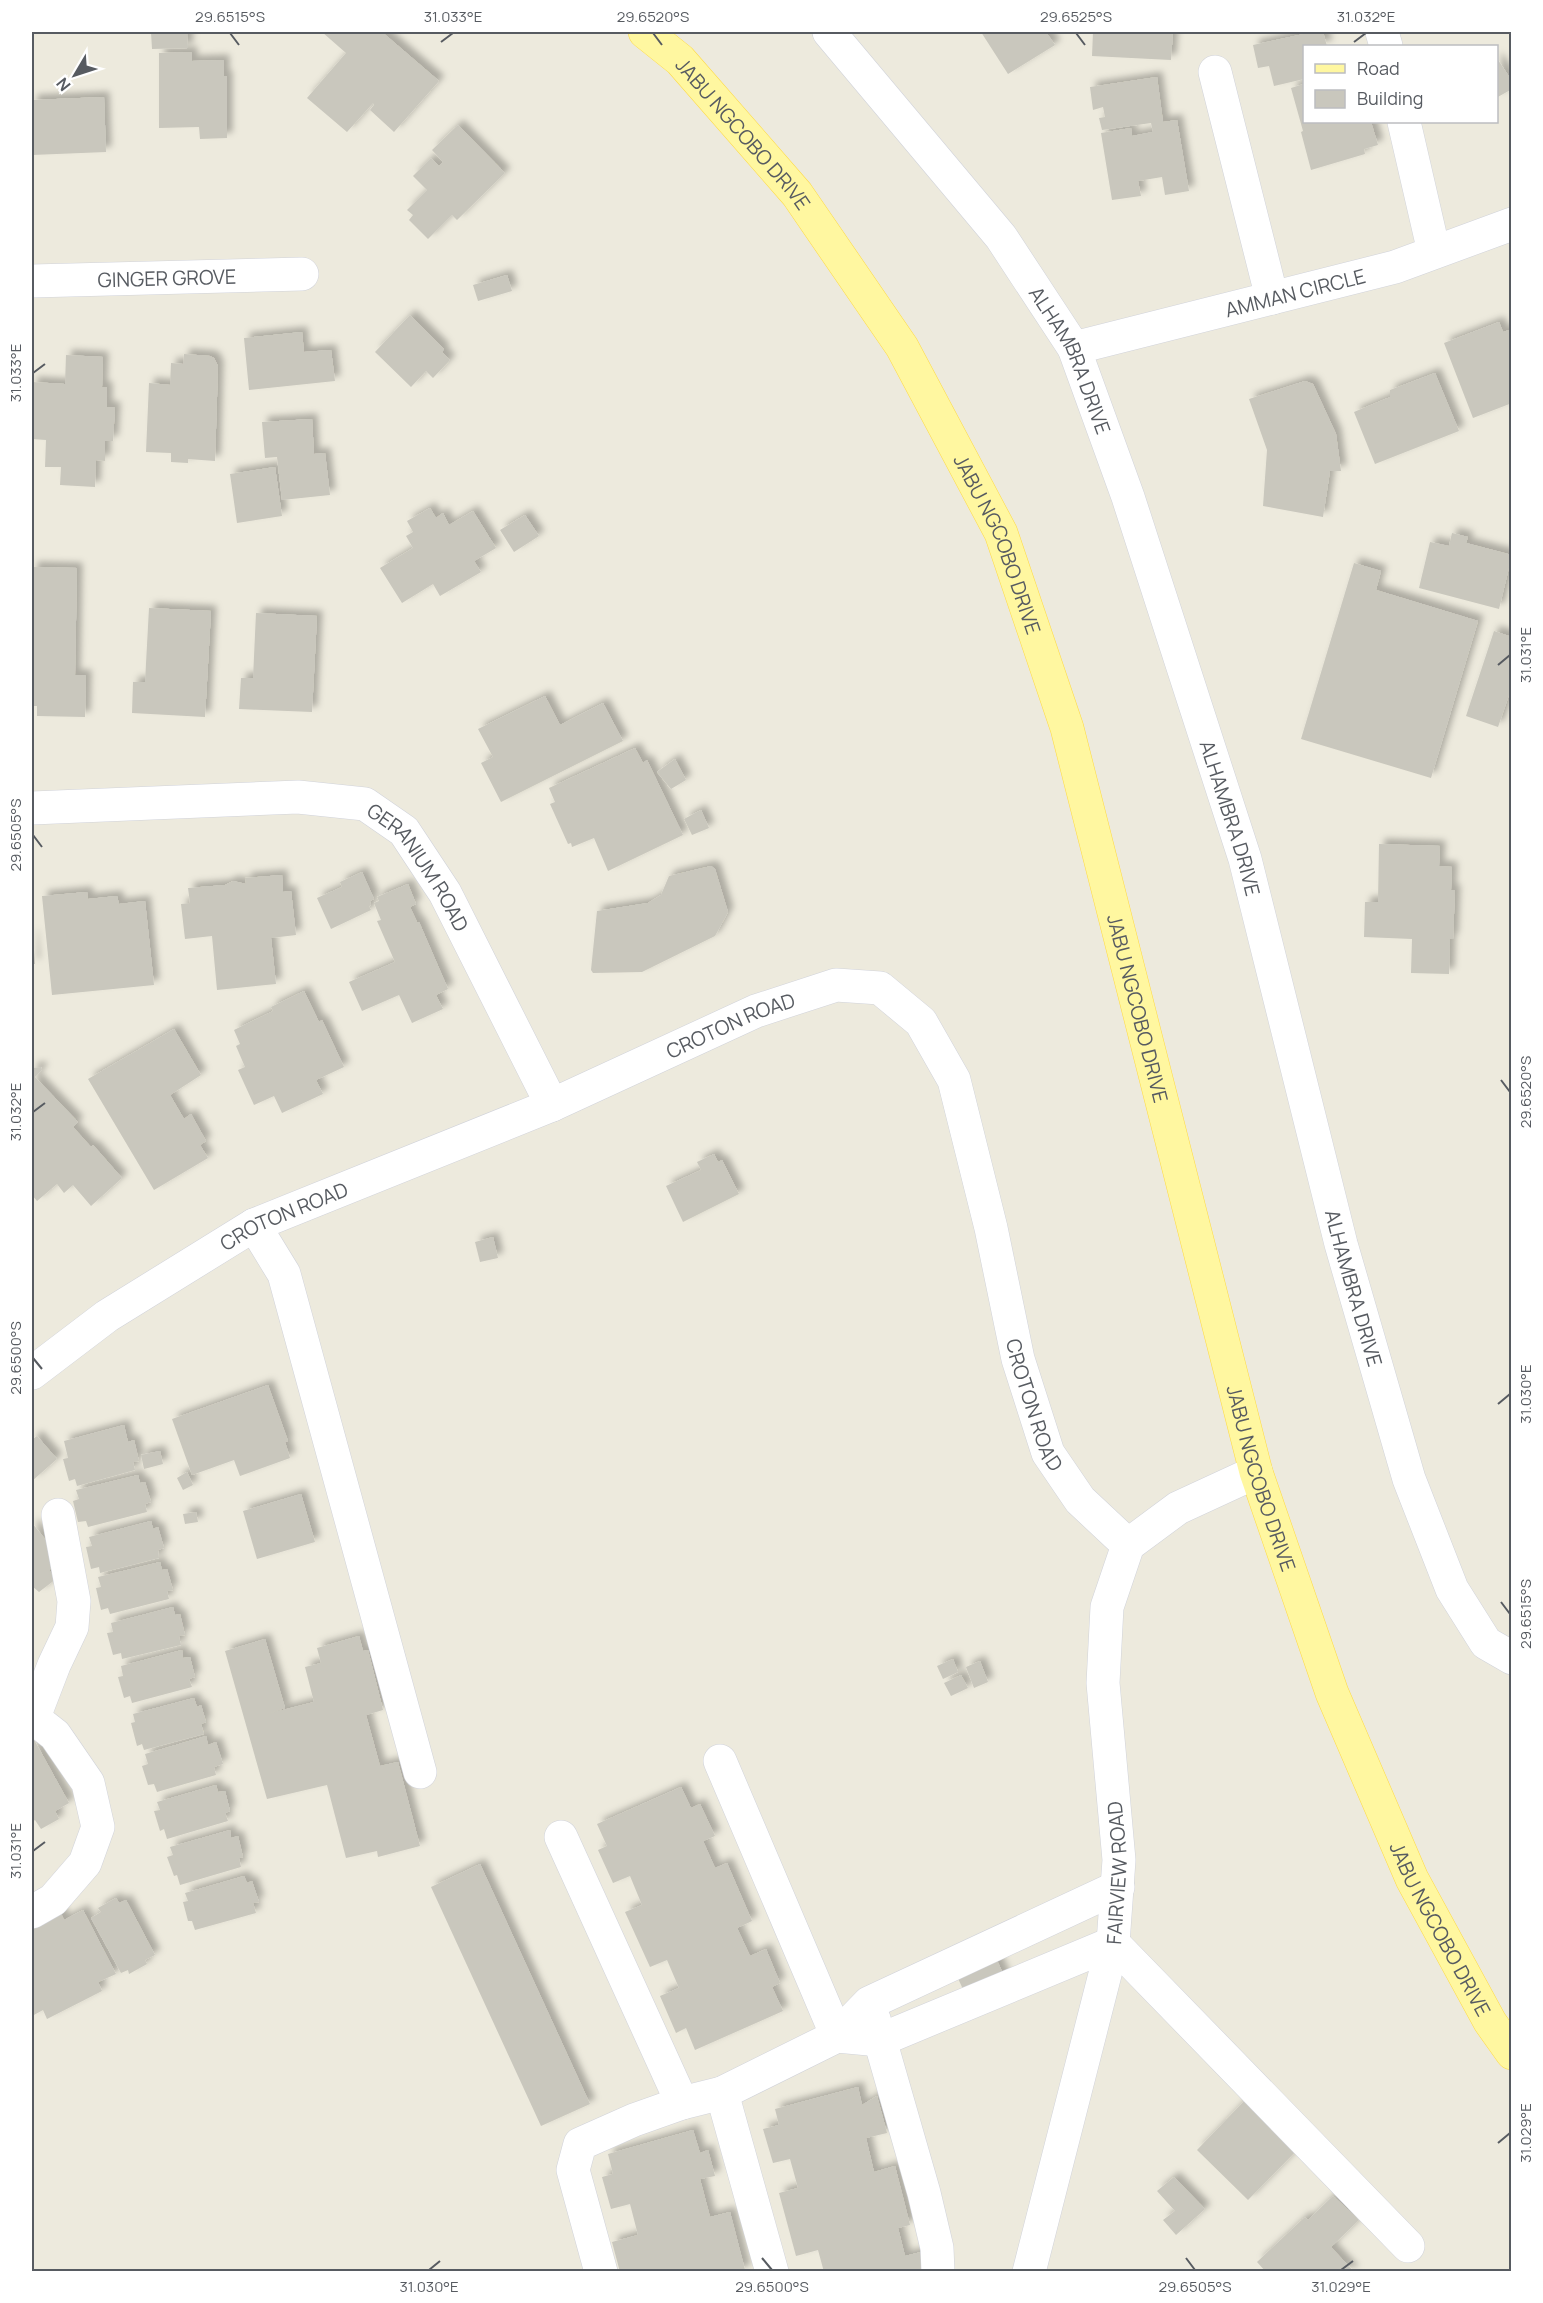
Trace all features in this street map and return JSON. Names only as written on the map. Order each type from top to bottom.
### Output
[{"type":"main road","name":"JABU NGCOBO DRIVE","points":[[645,32],[680,60],[797,194],[902,347],[1001,533],[1067,728],[1256,1472],[1332,1693],[1412,1879],[1490,2022],[1512,2053]]},
{"type":"street","name":"ALHAMBRA DRIVE","points":[[829,32],[1001,237],[1074,348],[1128,498],[1245,859],[1341,1244],[1409,1479],[1452,1589],[1486,1643],[1512,1658]]},
{"type":"street","points":[[1215,72],[1272,298]]},
{"type":"street","points":[[1404,123],[1434,252]]},
{"type":"street","name":"AMMAN CIRCLE","points":[[1074,348],[1395,267],[1512,224]]},
{"type":"street","name":"GINGER GROVE","points":[[32,281],[302,274]]},
{"type":"street","name":"GERANIUM ROAD","points":[[32,808],[298,797],[365,804],[404,831],[445,893],[552,1105]]},
{"type":"street","name":"CROTON ROAD","points":[[32,1373],[107,1316],[254,1225],[552,1105],[756,1011],[836,985],[880,988],[921,1022],[954,1080],[991,1228],[1018,1359],[1048,1453],[1080,1500],[1128,1545]]},
{"type":"street","points":[[254,1225],[284,1274],[420,1772]]},
{"type":"street","points":[[1128,1545],[1178,1508],[1256,1472]]},
{"type":"street","points":[[32,1912],[53,1900],[85,1863],[98,1827],[88,1783],[56,1735],[33,1717],[72,1626],[74,1601],[58,1515]]},
{"type":"street","name":"FAIRVIEW ROAD","points":[[1029,2271],[1113,1943],[1119,1860],[1103,1683],[1107,1607],[1128,1545]]},
{"type":"street","points":[[720,1761],[837,2036]]},
{"type":"street","points":[[561,1837],[682,2103]]},
{"type":"street","points":[[601,2271],[573,2170],[580,2144],[634,2120],[682,2103],[722,2093],[837,2036],[869,2003],[1118,1887]]},
{"type":"street","points":[[837,2036],[880,2040],[1113,1943],[1408,2246]]},
{"type":"street","points":[[869,2003],[924,2193],[937,2248],[938,2271]]},
{"type":"street","points":[[722,2093],[772,2271]]},
{"type":"building","points":[[151,32],[187,32],[188,48],[152,49]]},
{"type":"building","points":[[322,32],[382,32],[439,81],[394,132],[370,110],[373,103],[347,132],[307,98],[346,53]]},
{"type":"building","points":[[981,32],[1046,32],[1055,45],[1008,74]]},
{"type":"building","points":[[1093,32],[1173,32],[1171,60],[1092,56]]},
{"type":"building","points":[[1313,32],[1323,32],[1327,45],[1303,45],[1303,79],[1274,86],[1269,66],[1258,68],[1253,45]]},
{"type":"building","points":[[192,52],[192,61],[224,60],[224,76],[227,76],[227,138],[200,139],[199,127],[159,128],[159,53]]},
{"type":"building","points":[[1498,60],[1512,81],[1512,89],[1498,97]]},
{"type":"building","points":[[1157,77],[1163,122],[1177,120],[1189,191],[1165,195],[1162,177],[1138,181],[1141,196],[1112,200],[1101,133],[1131,128],[1132,136],[1153,132],[1151,123],[1102,130],[1099,118],[1105,117],[1103,107],[1093,110],[1090,87]]},
{"type":"building","points":[[1303,84],[1303,123],[1371,123],[1378,145],[1364,149],[1365,154],[1311,170],[1291,88]]},
{"type":"building","points":[[104,97],[106,152],[32,155],[32,100]]},
{"type":"building","points":[[458,125],[505,173],[457,220],[452,215],[428,239],[409,220],[413,215],[407,210],[427,190],[413,176],[431,158],[439,166],[443,162],[432,150]]},
{"type":"building","points":[[507,275],[512,291],[478,301],[473,285]]},
{"type":"building","points":[[410,315],[444,349],[442,352],[450,360],[433,378],[426,371],[411,387],[375,352]]},
{"type":"building","points":[[1499,322],[1503,332],[1512,329],[1512,403],[1473,418],[1444,343]]},
{"type":"building","points":[[302,332],[304,352],[331,350],[335,381],[249,390],[244,338]]},
{"type":"building","points":[[184,354],[210,356],[214,358],[218,366],[215,461],[188,459],[188,463],[171,462],[171,453],[146,452],[149,383],[170,385],[171,363],[183,364]]},
{"type":"building","points":[[66,355],[103,357],[102,387],[107,387],[107,407],[115,407],[113,441],[105,441],[105,461],[96,460],[95,487],[60,485],[61,467],[45,467],[46,440],[32,439],[32,382],[65,384]]},
{"type":"building","points":[[1435,373],[1459,431],[1375,464],[1354,412],[1390,397],[1390,390]]},
{"type":"building","points":[[1305,381],[1313,384],[1336,434],[1341,471],[1330,471],[1323,517],[1263,506],[1267,450],[1249,399]]},
{"type":"building","points":[[312,419],[314,454],[325,453],[330,495],[282,500],[277,457],[265,458],[262,422]]},
{"type":"building","points":[[275,467],[282,516],[237,523],[230,474]]},
{"type":"building","points":[[430,508],[436,518],[443,513],[449,525],[473,511],[496,548],[474,561],[481,572],[440,596],[433,584],[402,603],[380,568],[413,548],[406,536],[413,532],[407,521]]},
{"type":"building","points":[[525,515],[539,536],[514,552],[500,530]]},
{"type":"building","points":[[1452,533],[1468,537],[1466,543],[1512,555],[1499,609],[1419,588],[1430,542],[1449,546]]},
{"type":"building","points":[[1354,563],[1381,571],[1376,590],[1478,621],[1431,778],[1301,739]]},
{"type":"building","points":[[32,567],[77,568],[75,675],[86,675],[85,717],[37,716],[37,706],[32,706]]},
{"type":"building","points":[[149,608],[211,611],[205,717],[132,713],[133,682],[145,682]]},
{"type":"building","points":[[256,613],[317,616],[312,712],[239,709],[241,678],[253,678]]},
{"type":"building","points":[[1494,631],[1512,637],[1512,686],[1498,727],[1466,716]]},
{"type":"building","points":[[545,696],[560,725],[603,703],[623,741],[501,802],[481,763],[493,757],[478,729]]},
{"type":"building","points":[[635,748],[643,763],[647,760],[683,835],[608,871],[594,838],[572,847],[571,843],[568,844],[550,804],[555,802],[549,788]]},
{"type":"building","points":[[675,759],[686,780],[671,789],[657,772]]},
{"type":"building","points":[[701,810],[709,828],[692,835],[684,819]]},
{"type":"building","points":[[1379,844],[1440,846],[1439,866],[1452,867],[1451,890],[1455,890],[1449,974],[1411,973],[1412,939],[1364,937],[1365,902],[1378,902]]},
{"type":"building","points":[[711,866],[715,869],[728,912],[715,936],[642,972],[593,973],[591,970],[597,911],[648,903],[661,895],[669,876]]},
{"type":"building","points":[[362,872],[374,899],[370,901],[371,910],[331,929],[317,898],[342,887],[340,882]]},
{"type":"building","points":[[282,875],[283,892],[291,891],[296,935],[271,938],[276,984],[217,990],[212,936],[185,939],[181,904],[190,903],[188,888],[225,885],[233,881],[246,884],[245,878]]},
{"type":"building","points":[[408,884],[416,904],[410,907],[419,922],[448,989],[436,995],[443,1009],[412,1023],[399,995],[362,1011],[349,982],[395,962],[377,921],[381,920],[374,903],[379,901],[377,897]]},
{"type":"building","points":[[87,892],[88,899],[117,896],[119,904],[145,901],[154,985],[52,995],[42,896]]},
{"type":"building","points":[[33,935],[35,964],[32,964]]},
{"type":"building","points":[[304,991],[319,1022],[322,1020],[344,1067],[316,1080],[323,1094],[282,1113],[274,1096],[254,1105],[238,1070],[245,1067],[236,1046],[240,1044],[234,1030],[273,1011],[271,1007]]},
{"type":"building","points":[[174,1029],[201,1075],[170,1095],[184,1119],[191,1114],[206,1141],[200,1145],[208,1158],[154,1190],[88,1079]]},
{"type":"building","points":[[41,1067],[42,1070],[35,1077],[78,1122],[73,1127],[91,1147],[93,1145],[122,1178],[91,1206],[73,1185],[64,1193],[57,1184],[37,1201],[32,1195],[32,1068]]},
{"type":"building","points":[[714,1154],[718,1162],[722,1160],[739,1194],[683,1222],[666,1186],[701,1170],[697,1162]]},
{"type":"building","points":[[493,1237],[498,1258],[480,1262],[475,1242]]},
{"type":"building","points":[[268,1385],[288,1441],[285,1442],[290,1458],[240,1476],[234,1460],[192,1475],[172,1419]]},
{"type":"building","points":[[124,1425],[128,1442],[134,1440],[139,1461],[133,1462],[135,1470],[77,1486],[75,1479],[69,1481],[63,1459],[68,1458],[64,1441]]},
{"type":"building","points":[[37,1436],[57,1459],[32,1481],[32,1440]]},
{"type":"building","points":[[160,1451],[163,1464],[144,1469],[141,1455]]},
{"type":"building","points":[[187,1472],[193,1485],[183,1490],[177,1478]]},
{"type":"building","points":[[138,1475],[140,1483],[145,1482],[151,1502],[145,1504],[147,1512],[88,1527],[86,1521],[78,1522],[73,1501],[79,1499],[76,1490]]},
{"type":"building","points":[[301,1494],[315,1542],[257,1559],[243,1511]]},
{"type":"building","points":[[196,1512],[198,1522],[185,1524],[183,1514]]},
{"type":"building","points":[[151,1521],[153,1529],[158,1527],[164,1548],[158,1550],[159,1558],[100,1573],[99,1567],[91,1569],[86,1547],[92,1546],[89,1537]]},
{"type":"building","points":[[32,1523],[62,1560],[49,1570],[56,1579],[39,1592],[32,1586]]},
{"type":"building","points":[[160,1562],[162,1570],[167,1569],[173,1590],[167,1591],[169,1599],[110,1614],[108,1608],[101,1610],[96,1588],[101,1587],[98,1577]]},
{"type":"building","points":[[173,1607],[175,1615],[180,1614],[185,1635],[179,1636],[181,1645],[122,1659],[121,1653],[113,1655],[107,1633],[113,1632],[111,1623]]},
{"type":"building","points":[[359,1636],[363,1651],[368,1650],[383,1710],[366,1715],[380,1766],[398,1762],[420,1846],[378,1857],[377,1851],[346,1858],[327,1785],[267,1799],[225,1651],[265,1639],[285,1708],[267,1714],[314,1702],[305,1667],[321,1663],[317,1648]]},
{"type":"building","points":[[182,1650],[183,1658],[190,1657],[195,1677],[189,1679],[192,1687],[132,1703],[130,1696],[124,1698],[118,1677],[123,1676],[121,1666]]},
{"type":"building","points":[[953,1659],[958,1672],[943,1679],[937,1666]]},
{"type":"building","points":[[980,1661],[988,1682],[974,1688],[966,1667]]},
{"type":"building","points":[[961,1675],[968,1688],[951,1696],[944,1683]]},
{"type":"building","points":[[194,1698],[197,1707],[201,1705],[206,1722],[201,1724],[204,1734],[144,1750],[142,1744],[137,1746],[131,1723],[135,1722],[133,1714]]},
{"type":"building","points":[[32,1736],[69,1803],[55,1811],[59,1819],[41,1829],[35,1820],[32,1822]]},
{"type":"building","points":[[206,1736],[208,1745],[216,1742],[223,1764],[214,1767],[216,1775],[157,1792],[154,1784],[148,1785],[142,1766],[148,1764],[145,1754]]},
{"type":"building","points":[[216,1785],[218,1792],[225,1791],[230,1811],[225,1813],[228,1821],[167,1839],[164,1829],[160,1831],[154,1811],[160,1810],[157,1802]]},
{"type":"building","points":[[681,1787],[691,1808],[700,1804],[715,1836],[703,1841],[715,1868],[727,1863],[752,1921],[737,1928],[750,1956],[766,1949],[780,1983],[772,1987],[783,2011],[695,2050],[686,2028],[676,2033],[660,1996],[679,1988],[667,1960],[650,1967],[625,1912],[642,1905],[630,1876],[613,1883],[598,1850],[607,1846],[597,1824]]},
{"type":"building","points":[[230,1830],[231,1838],[238,1836],[243,1857],[239,1858],[241,1867],[180,1885],[167,1857],[173,1855],[170,1847]]},
{"type":"building","points":[[480,1864],[590,2104],[541,2126],[431,1887]]},
{"type":"building","points":[[244,1876],[247,1883],[252,1881],[259,1902],[253,1903],[256,1913],[195,1930],[192,1921],[188,1921],[183,1902],[188,1901],[185,1893]]},
{"type":"building","points":[[116,1898],[119,1903],[126,1900],[155,1955],[145,1960],[147,1964],[129,1974],[128,1970],[121,1973],[91,1918],[101,1912],[98,1908]]},
{"type":"building","points":[[83,1910],[116,1974],[98,1982],[102,1991],[47,2019],[43,2010],[32,2016],[32,1926],[60,1911],[64,1920]]},
{"type":"building","points":[[994,1954],[1007,1982],[968,2000],[955,1972]]},
{"type":"building","points":[[858,2087],[862,2105],[877,2096],[887,2133],[866,2138],[874,2172],[895,2166],[910,2225],[898,2228],[905,2256],[925,2251],[930,2272],[824,2272],[818,2250],[796,2256],[779,2193],[798,2188],[790,2159],[773,2163],[763,2129],[779,2125],[775,2109]]},
{"type":"building","points":[[1250,2095],[1301,2146],[1248,2200],[1197,2150]]},
{"type":"building","points":[[693,2130],[700,2153],[708,2150],[715,2176],[700,2179],[710,2217],[730,2212],[745,2270],[740,2272],[620,2272],[612,2242],[638,2235],[630,2204],[611,2209],[602,2177],[613,2174],[608,2154]]},
{"type":"building","points":[[1174,2177],[1205,2209],[1176,2235],[1163,2220],[1175,2211],[1157,2191]]},
{"type":"building","points":[[1333,2196],[1359,2220],[1331,2247],[1354,2272],[1266,2272],[1257,2262],[1305,2217],[1308,2220]]}]
